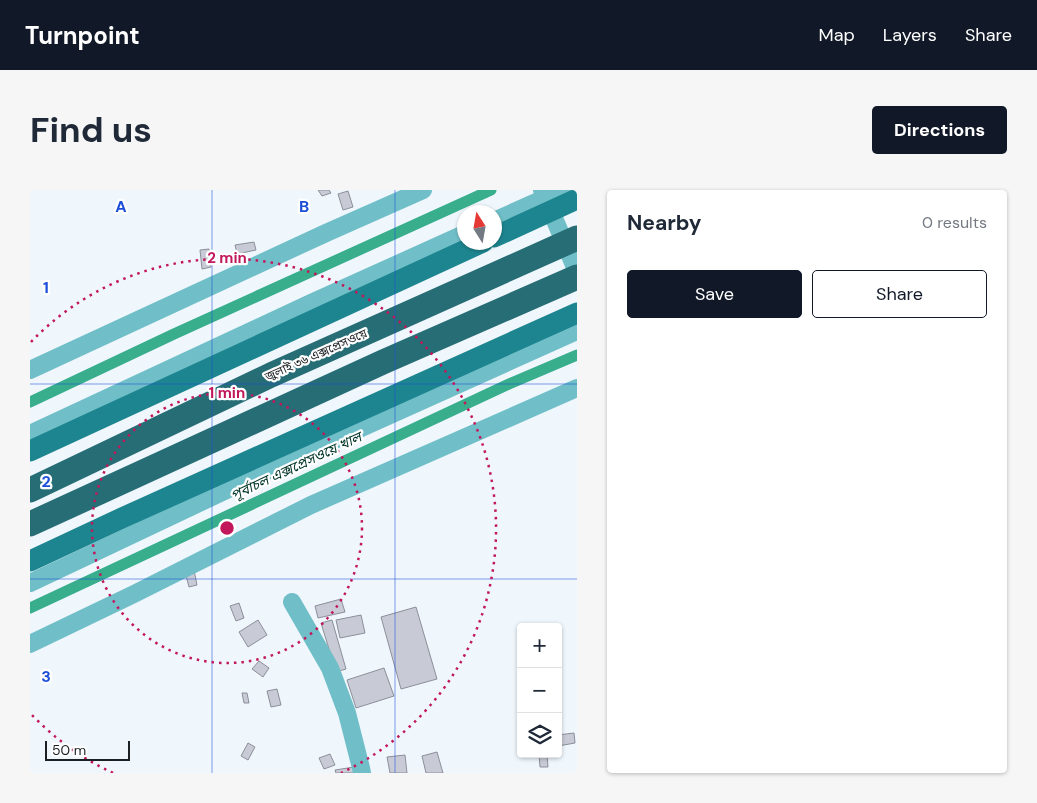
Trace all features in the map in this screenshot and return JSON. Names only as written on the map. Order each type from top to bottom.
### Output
[{"type":"highway","name":"জুলাই ৩৬ এক্সপ্রেসওয়ে","points":[[30,490],[271,375],[577,238]]},
{"type":"highway","points":[[30,524],[383,362],[577,277]]},
{"type":"main road","points":[[502,233],[577,199]]},
{"type":"main road","points":[[30,452],[466,250]]},
{"type":"main road","points":[[30,561],[577,313]]},
{"type":"street","points":[[30,370],[326,232],[423,190]]},
{"type":"street","points":[[542,190],[577,272]]},
{"type":"street","points":[[502,217],[563,190]]},
{"type":"street","points":[[30,434],[457,237]]},
{"type":"street","points":[[30,583],[292,458],[577,331]]},
{"type":"street","points":[[30,644],[134,594],[310,504],[577,388]]},
{"type":"street","points":[[292,602],[330,668],[347,713],[362,773]]},
{"type":"building","points":[[318,190],[329,190],[331,193],[322,196]]},
{"type":"building","points":[[348,191],[353,207],[343,210],[338,194]]},
{"type":"building","points":[[254,242],[256,250],[237,254],[235,245]]},
{"type":"building","points":[[209,249],[211,267],[202,269],[200,250]]},
{"type":"building","points":[[194,570],[197,585],[189,587],[185,572]]},
{"type":"building","points":[[341,599],[345,612],[318,618],[315,606]]},
{"type":"building","points":[[239,603],[244,618],[236,621],[230,606]]},
{"type":"building","points":[[416,607],[437,679],[401,689],[381,617]]},
{"type":"building","points":[[361,615],[365,633],[340,638],[336,620]]},
{"type":"building","points":[[258,620],[267,635],[248,647],[239,632]]},
{"type":"building","points":[[332,620],[346,669],[336,672],[321,623]]},
{"type":"building","points":[[259,661],[269,668],[263,677],[252,669]]},
{"type":"building","points":[[384,668],[394,696],[356,708],[347,680]]},
{"type":"building","points":[[277,689],[281,705],[271,707],[267,691]]},
{"type":"building","points":[[242,693],[247,693],[249,703],[244,703]]},
{"type":"building","points":[[574,733],[575,743],[562,745],[562,734]]},
{"type":"building","points":[[248,743],[255,747],[248,760],[241,756]]},
{"type":"building","points":[[437,752],[443,773],[426,773],[422,756]]},
{"type":"building","points":[[330,754],[335,765],[324,769],[319,758]]},
{"type":"building","points":[[405,755],[407,773],[390,773],[387,757]]},
{"type":"building","points":[[539,758],[547,758],[548,767],[540,767]]},
{"type":"building","points":[[354,767],[355,773],[336,773],[335,770]]},
{"type":"waterway","name":"পূর্বাচল এক্সপ্রেসওয়ে খাল","points":[[30,402],[174,334],[491,190]]},
{"type":"waterway","name":"পূর্বাচল এক্সপ্রেসওয়ে খাল","points":[[30,608],[509,384],[577,355]]}]
